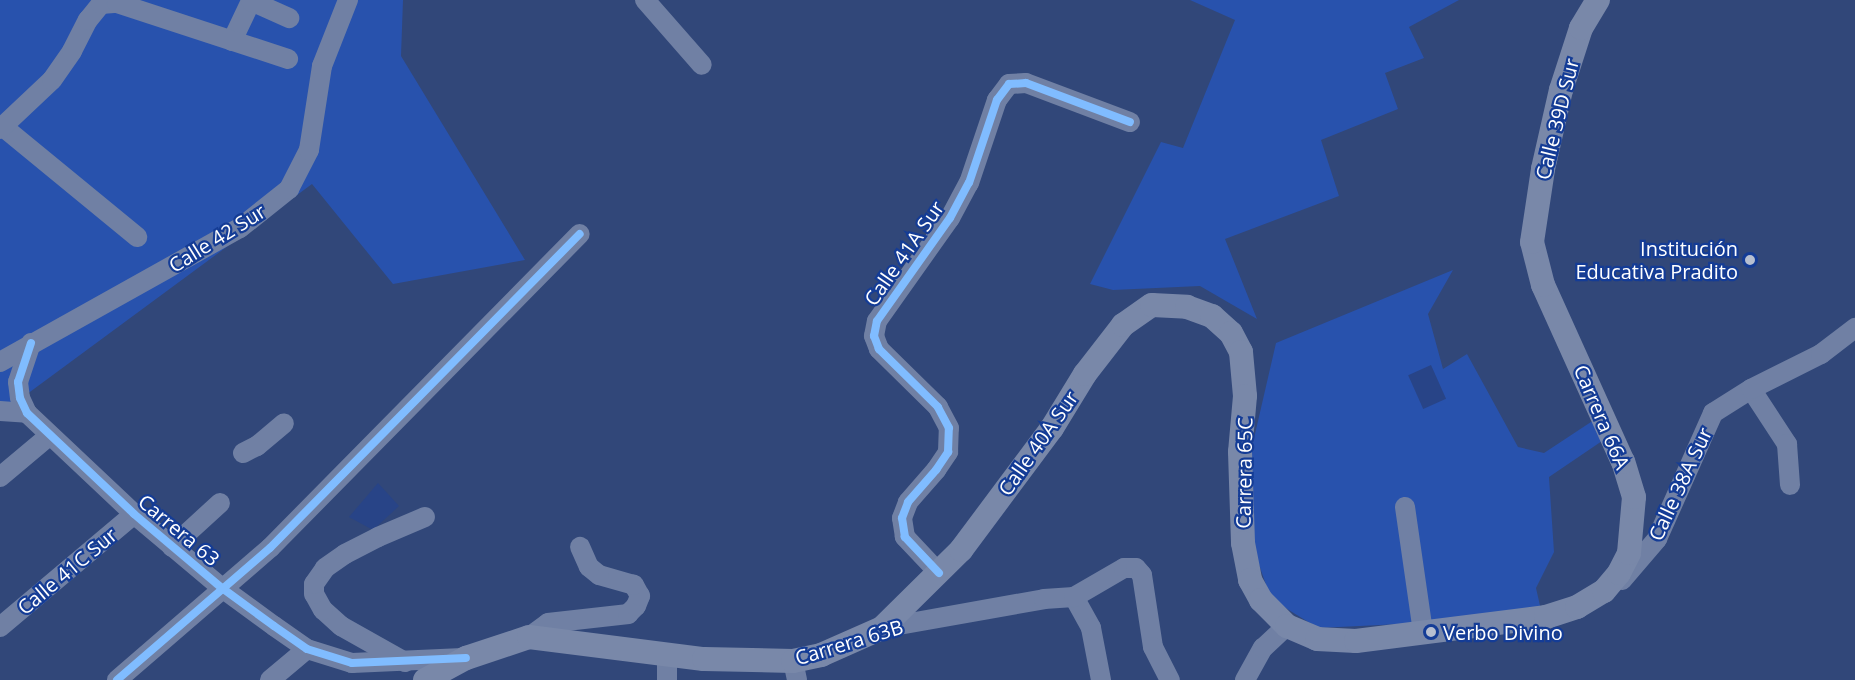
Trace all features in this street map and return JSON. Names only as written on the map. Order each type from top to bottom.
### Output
[{"type":"main road","name":"Calle 39D Sur","points":[[1532,242],[1542,169],[1561,90],[1581,28],[1598,0]]},
{"type":"main road","name":"Carrera 66A","points":[[1532,242],[1543,285],[1619,451],[1634,497],[1629,553],[1619,573],[1604,591]]},
{"type":"main road","name":"Calle 40A Sur","points":[[882,628],[961,550],[1052,428],[1085,374],[1123,325],[1152,305],[1187,307],[1212,316]]},
{"type":"main road","name":"Carrera 65C","points":[[1212,316],[1231,333],[1241,352],[1245,396],[1240,452],[1243,543],[1250,580],[1261,600],[1287,626]]},
{"type":"main road","name":"Calle 38A Sur","points":[[1287,626],[1317,639],[1335,642],[1546,617],[1577,607],[1604,591]]},
{"type":"main road","name":"Carrera 63B","points":[[425,680],[466,658],[529,637],[795,670],[821,655],[882,628]]},
{"type":"street","points":[[232,41],[250,0],[289,18]]},
{"type":"street","name":"Calle 42 Sur","points":[[0,362],[240,228],[289,189],[309,150],[322,66],[348,0]]},
{"type":"street","points":[[645,0],[702,65]]},
{"type":"street","points":[[137,237],[1,128],[52,80],[72,51],[87,20],[100,4],[117,3],[288,59]]},
{"type":"street","name":"Calle 41A Sur","points":[[939,573],[905,537],[902,518],[908,502],[936,470],[948,452],[950,428],[938,407],[879,349],[874,336],[877,321],[950,218],[969,183],[997,100],[1008,84],[1026,83],[1130,122]]},
{"type":"street","points":[[117,680],[270,548],[580,234]]},
{"type":"street","name":"Calle 38A Sur","points":[[1604,591],[1619,583],[1657,539],[1713,413],[1751,389],[1821,354],[1855,328]]},
{"type":"street","name":"Carrera 63","points":[[31,343],[18,382],[20,398],[27,413],[134,514],[222,588],[307,649],[352,663],[466,658]]},
{"type":"street","points":[[1751,389],[1787,444],[1790,485]]},
{"type":"street","points":[[0,411],[27,413]]},
{"type":"street","points":[[243,453],[257,446],[284,423]]},
{"type":"street","points":[[0,477],[49,436]]},
{"type":"street","points":[[172,547],[220,503]]},
{"type":"street","points":[[1405,507],[1423,632]]},
{"type":"street","name":"Calle 41C Sur","points":[[0,627],[134,514]]},
{"type":"street","points":[[405,662],[341,626],[323,610],[314,594],[314,584],[324,568],[345,554],[378,537],[425,518]]},
{"type":"street","points":[[529,637],[548,623],[628,614],[636,606],[640,596],[634,585],[599,575],[589,567],[580,547]]},
{"type":"street","points":[[1101,680],[1091,628],[1074,597],[1124,568],[1136,568],[1142,575],[1153,647],[1170,680]]},
{"type":"street","name":"Carrera 63B","points":[[882,628],[1044,600],[1074,597]]},
{"type":"street","points":[[1245,680],[1263,648],[1287,626]]},
{"type":"street","points":[[270,680],[307,649]]},
{"type":"street","points":[[667,680],[668,656]]},
{"type":"shaded area","points":[[0,0],[403,0],[401,56],[525,260],[393,284],[312,184],[0,414]]},
{"type":"shaded area","points":[[1190,0],[1459,0],[1409,27],[1424,58],[1385,73],[1398,109],[1321,140],[1339,196],[1225,239],[1257,319],[1200,286],[1113,290],[1090,284],[1161,142],[1183,148],[1235,20]]},
{"type":"shaded area","points":[[1453,270],[1428,314],[1443,369],[1467,354],[1518,447],[1544,453],[1594,420],[1605,439],[1549,477],[1554,552],[1536,588],[1541,610],[1422,623],[1318,628],[1271,599],[1249,536],[1252,447],[1276,343]]},
{"type":"shaded area","points":[[1431,365],[1446,399],[1423,409],[1408,375]]},
{"type":"shaded area","points":[[378,483],[399,506],[373,530],[349,517]]},
{"type":"cycle path","points":[[939,573],[905,537],[902,518],[908,502],[936,470],[948,452],[949,428],[938,407],[879,349],[874,336],[877,321],[950,218],[969,183],[997,100],[1009,84],[1026,83],[1130,122]]},
{"type":"cycle path","points":[[117,680],[270,548],[580,234]]},
{"type":"cycle path","points":[[31,343],[18,382],[20,398],[27,413],[134,514],[222,588],[274,626],[307,649],[352,663],[466,658]]},
{"type":"place","name":"Institución Educativa Pradito","points":[[1750,260]]},
{"type":"place","name":"Verbo Divino","points":[[1431,632]]}]
